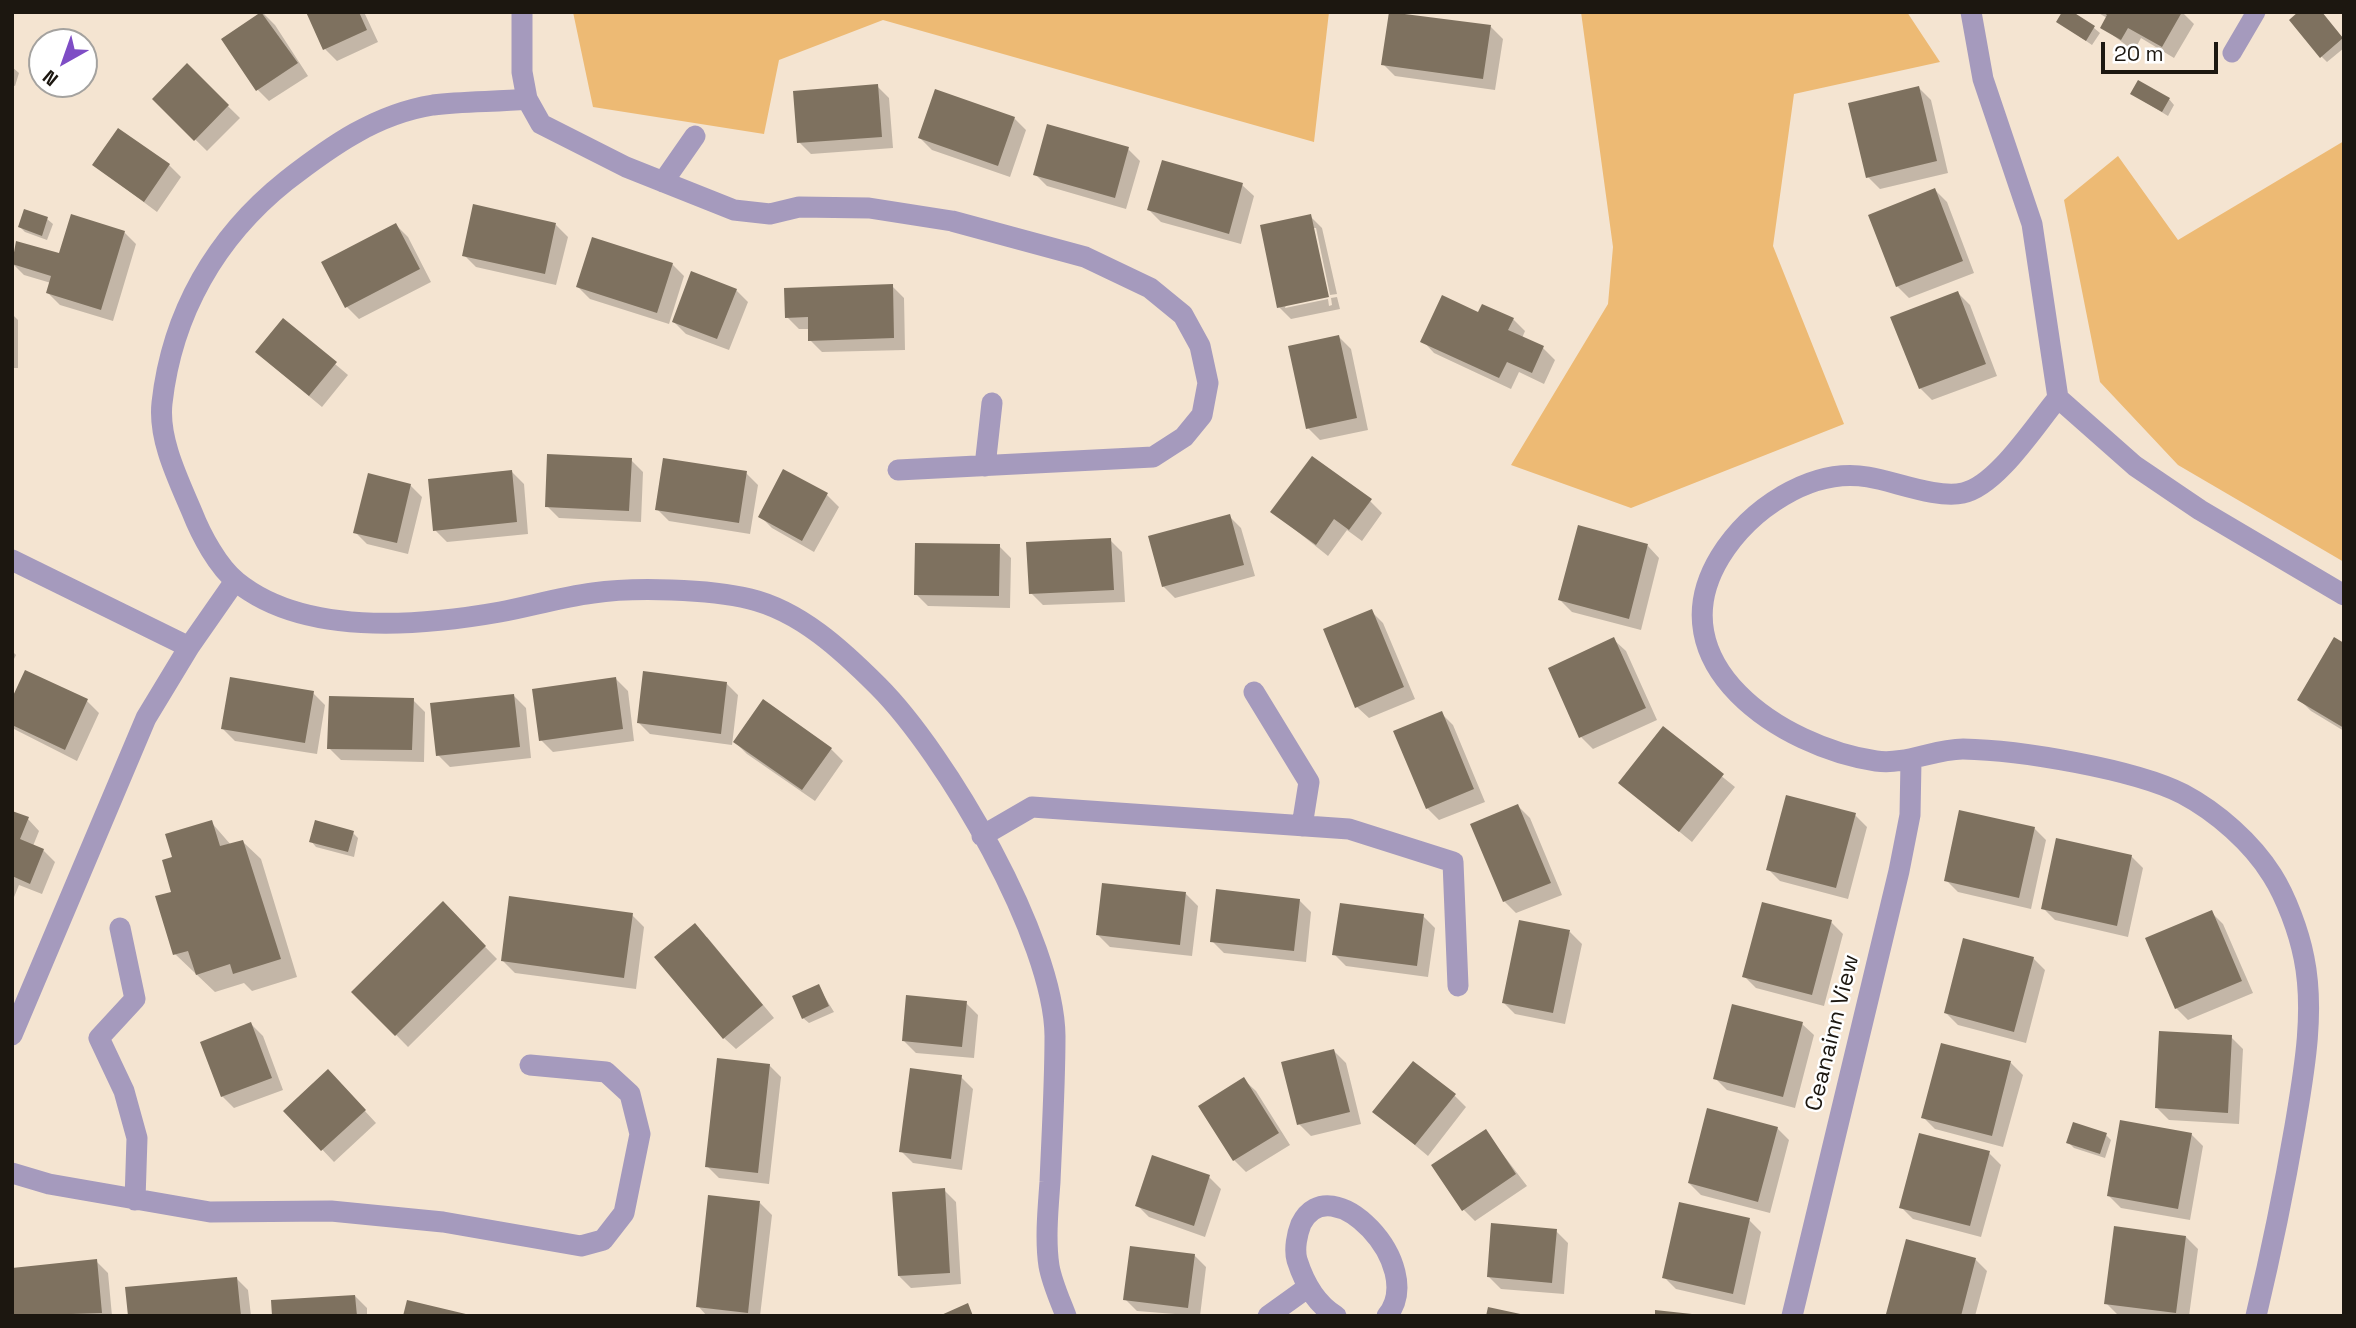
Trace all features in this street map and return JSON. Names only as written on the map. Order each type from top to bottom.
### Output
[{"type":"street","points":[[522,12],[522,72],[527,99],[541,124],[626,167],[734,210],[770,214],[799,207],[869,208],[998,231],[1122,272],[1150,288],[1183,315],[1200,346],[1209,383],[1202,415],[1184,437],[1153,457],[898,470]]},
{"type":"street","points":[[1971,12],[1983,79],[2032,225],[2058,398],[2134,466],[2200,510],[2344,595]]},
{"type":"street","points":[[527,99],[436,105],[393,115],[356,130],[257,206],[199,278],[178,324],[165,374],[160,416],[174,471],[196,523],[235,581],[300,613],[340,622],[388,624],[495,613],[595,592],[688,592],[748,598],[790,613],[839,651],[881,689],[948,775],[1021,913],[1042,964],[1055,1028],[1049,1267],[1066,1316]]},
{"type":"street","points":[[663,183],[695,136]]},
{"type":"street","points":[[2058,398],[1989,480],[1962,494],[1840,474],[1807,483],[1778,498],[1722,555],[1704,590],[1703,632],[1714,667],[1746,704],[1785,729],[1836,751],[1878,761],[1911,761],[1960,749],[2035,757],[2122,773],[2184,794],[2237,832],[2273,876],[2304,956],[2309,1003],[2303,1079],[2256,1316]]},
{"type":"street","points":[[985,466],[992,403]]},
{"type":"street","points":[[12,561],[189,647]]},
{"type":"street","points":[[12,1035],[146,718],[189,647],[235,581]]},
{"type":"street","points":[[1254,692],[1309,782],[1302,826]]},
{"type":"street","name":"Ceanainn View","points":[[1791,1316],[1899,871],[1910,815],[1911,761]]},
{"type":"street","points":[[982,836],[1032,807],[1349,829],[1453,863],[1458,986]]},
{"type":"street","points":[[120,928],[135,999],[99,1038],[124,1091],[137,1138],[135,1200]]},
{"type":"street","points":[[12,1172],[49,1184],[210,1212],[344,1212],[443,1222],[581,1246],[603,1240],[624,1213],[640,1133],[630,1094],[606,1072],[530,1065]]},
{"type":"street","points":[[1336,1316],[1307,1288],[1296,1257],[1297,1232],[1304,1219],[1318,1208],[1339,1206],[1363,1219],[1384,1247],[1398,1281],[1395,1306],[1387,1316]]},
{"type":"street","points":[[1268,1316],[1307,1288]]},
{"type":"lane","points":[[2232,53],[2256,12]]},
{"type":"shaded area","points":[[573,12],[1329,12],[1314,142],[883,20],[779,60],[764,134],[593,107]]},
{"type":"shaded area","points":[[1581,12],[1907,12],[1940,62],[1794,94],[1773,246],[1844,424],[1631,508],[1511,465],[1608,304],[1613,247]]},
{"type":"shaded area","points":[[2344,141],[2344,562],[2178,465],[2100,382],[2064,200],[2118,156],[2178,240]]},
{"type":"building","points":[[261,12],[298,63],[256,91],[221,39]]},
{"type":"building","points":[[306,12],[359,12],[367,30],[323,50]]},
{"type":"building","points":[[1389,12],[1491,25],[1483,79],[1381,65]]},
{"type":"building","points":[[2062,12],[2073,12],[2095,26],[2086,41],[2056,22]]},
{"type":"building","points":[[2103,12],[2182,12],[2162,47],[2128,28],[2121,40],[2100,28],[2107,15]]},
{"type":"building","points":[[2298,12],[2322,12],[2343,38],[2320,58],[2289,20]]},
{"type":"building","points":[[187,63],[229,105],[194,141],[152,99]]},
{"type":"building","points":[[2138,80],[2170,98],[2162,112],[2130,94]]},
{"type":"building","points":[[878,84],[882,137],[797,143],[793,91]]},
{"type":"building","points":[[1919,86],[1937,161],[1866,178],[1848,103]]},
{"type":"building","points":[[935,89],[1015,117],[998,166],[918,138]]},
{"type":"building","points":[[1047,124],[1129,147],[1115,198],[1033,175]]},
{"type":"building","points":[[118,128],[170,164],[144,202],[92,165]]},
{"type":"building","points":[[1162,160],[1243,183],[1229,234],[1147,210]]},
{"type":"building","points":[[1935,188],[1963,261],[1896,287],[1868,215]]},
{"type":"building","points":[[473,204],[556,223],[545,274],[462,256]]},
{"type":"building","points":[[24,209],[48,217],[42,236],[18,227]]},
{"type":"building","points":[[71,214],[125,231],[101,310],[46,293],[51,276],[12,264],[16,241],[59,253]]},
{"type":"building","points":[[1311,214],[1329,297],[1277,308],[1260,225]]},
{"type":"building","points":[[396,223],[420,269],[345,308],[321,262]]},
{"type":"building","points":[[592,237],[673,263],[657,313],[576,287]]},
{"type":"building","points":[[691,271],[737,289],[717,339],[672,322]]},
{"type":"building","points":[[893,284],[894,338],[808,341],[808,317],[785,318],[784,288]]},
{"type":"building","points":[[1958,291],[1986,364],[1919,389],[1890,317]]},
{"type":"building","points":[[1442,295],[1478,312],[1482,304],[1514,318],[1508,330],[1544,346],[1532,373],[1507,362],[1499,378],[1420,342]]},
{"type":"building","points":[[283,318],[337,362],[309,396],[255,352]]},
{"type":"building","points":[[1339,335],[1357,418],[1306,429],[1288,346]]},
{"type":"building","points":[[547,454],[632,458],[629,511],[545,507]]},
{"type":"building","points":[[1312,456],[1372,499],[1349,530],[1334,519],[1316,545],[1270,512]]},
{"type":"building","points":[[663,458],[747,471],[739,523],[655,510]]},
{"type":"building","points":[[783,469],[828,493],[802,541],[758,517]]},
{"type":"building","points":[[512,470],[517,522],[433,531],[428,479]]},
{"type":"building","points":[[368,473],[411,484],[397,543],[353,533]]},
{"type":"building","points":[[1230,514],[1244,565],[1162,587],[1148,536]]},
{"type":"building","points":[[1578,525],[1648,544],[1629,619],[1558,600]]},
{"type":"building","points":[[1111,538],[1114,590],[1029,594],[1026,542]]},
{"type":"building","points":[[915,543],[1000,544],[999,596],[914,595]]},
{"type":"building","points":[[1372,609],[1404,687],[1355,708],[1323,629]]},
{"type":"building","points":[[1614,637],[1646,708],[1579,738],[1548,668]]},
{"type":"building","points":[[2334,637],[2344,643],[2344,728],[2297,700]]},
{"type":"building","points":[[25,670],[88,699],[65,750],[12,725],[12,698]]},
{"type":"building","points":[[643,671],[727,682],[721,734],[637,723]]},
{"type":"building","points":[[230,677],[314,691],[305,743],[221,729]]},
{"type":"building","points":[[616,677],[623,729],[539,741],[532,689]]},
{"type":"building","points":[[514,694],[520,747],[436,756],[430,703]]},
{"type":"building","points":[[329,696],[414,698],[412,750],[327,749]]},
{"type":"building","points":[[763,699],[832,748],[802,790],[733,742]]},
{"type":"building","points":[[1442,711],[1474,789],[1426,809],[1393,731]]},
{"type":"building","points":[[1663,726],[1724,774],[1679,832],[1618,783]]},
{"type":"building","points":[[1786,795],[1856,813],[1836,888],[1766,870]]},
{"type":"building","points":[[1518,804],[1551,883],[1503,902],[1470,824]]},
{"type":"building","points":[[1959,810],[2035,827],[2019,898],[1944,881]]},
{"type":"building","points":[[12,811],[29,817],[20,839],[44,849],[30,884],[12,876]]},
{"type":"building","points":[[212,820],[220,846],[243,840],[281,959],[233,974],[230,964],[196,975],[188,951],[173,955],[155,896],[171,892],[162,860],[172,857],[165,834]]},
{"type":"building","points":[[315,820],[354,831],[348,852],[309,842]]},
{"type":"building","points":[[2056,838],[2132,855],[2117,926],[2041,909]]},
{"type":"building","points":[[1102,883],[1186,892],[1180,945],[1096,935]]},
{"type":"building","points":[[1216,889],[1300,899],[1294,951],[1210,942]]},
{"type":"building","points":[[509,896],[633,913],[624,978],[501,961]]},
{"type":"building","points":[[443,901],[486,946],[395,1036],[351,992]]},
{"type":"building","points":[[1762,902],[1832,920],[1812,995],[1742,977]]},
{"type":"building","points":[[1340,903],[1424,914],[1417,966],[1332,955]]},
{"type":"building","points":[[2212,910],[2242,981],[2175,1009],[2145,938]]},
{"type":"building","points":[[1519,920],[1570,930],[1553,1013],[1502,1003]]},
{"type":"building","points":[[695,923],[763,1005],[723,1039],[654,957]]},
{"type":"building","points":[[1963,938],[2034,957],[2014,1032],[1944,1013]]},
{"type":"building","points":[[819,984],[829,1006],[802,1019],[792,996]]},
{"type":"building","points":[[906,995],[967,1001],[962,1047],[902,1041]]},
{"type":"building","points":[[1732,1004],[1803,1022],[1783,1097],[1713,1079]]},
{"type":"building","points":[[251,1022],[272,1078],[221,1097],[200,1042]]},
{"type":"building","points":[[2159,1031],[2232,1035],[2228,1113],[2155,1108]]},
{"type":"building","points":[[1941,1043],[2011,1061],[1992,1136],[1921,1118]]},
{"type":"building","points":[[1334,1049],[1350,1112],[1297,1125],[1281,1062]]},
{"type":"building","points":[[717,1058],[770,1064],[758,1173],[705,1167]]},
{"type":"building","points":[[1413,1061],[1456,1094],[1415,1145],[1372,1112]]},
{"type":"building","points":[[910,1068],[962,1075],[951,1159],[899,1152]]},
{"type":"building","points":[[328,1069],[366,1110],[321,1151],[283,1111]]},
{"type":"building","points":[[1244,1077],[1279,1133],[1233,1161],[1198,1106]]},
{"type":"building","points":[[1707,1108],[1778,1127],[1758,1202],[1688,1183]]},
{"type":"building","points":[[2120,1120],[2192,1133],[2178,1209],[2107,1196]]},
{"type":"building","points":[[2073,1122],[2107,1133],[2100,1154],[2066,1143]]},
{"type":"building","points":[[1486,1129],[1516,1174],[1462,1211],[1431,1165]]},
{"type":"building","points":[[1919,1133],[1990,1151],[1970,1226],[1899,1208]]},
{"type":"building","points":[[1152,1155],[1210,1175],[1194,1226],[1135,1206]]},
{"type":"building","points":[[945,1188],[950,1273],[898,1276],[892,1192]]},
{"type":"building","points":[[708,1195],[760,1201],[748,1313],[696,1307]]},
{"type":"building","points":[[1679,1202],[1750,1218],[1733,1294],[1662,1278]]},
{"type":"building","points":[[1491,1223],[1557,1229],[1552,1283],[1487,1277]]},
{"type":"building","points":[[2114,1226],[2186,1236],[2176,1313],[2104,1304]]},
{"type":"building","points":[[1906,1239],[1976,1258],[1961,1316],[1886,1314]]},
{"type":"building","points":[[1130,1246],[1195,1254],[1188,1308],[1123,1300]]},
{"type":"building","points":[[97,1259],[102,1313],[12,1316],[12,1268]]},
{"type":"building","points":[[237,1277],[241,1316],[128,1316],[125,1287]]},
{"type":"building","points":[[355,1295],[357,1316],[272,1316],[271,1300]]},
{"type":"building","points":[[407,1300],[470,1315],[470,1316],[403,1316]]},
{"type":"building","points":[[968,1303],[973,1316],[939,1316]]},
{"type":"building","points":[[1488,1307],[1525,1315],[1525,1316],[1486,1316]]},
{"type":"building","points":[[1655,1310],[1692,1314],[1692,1316],[1655,1316]]}]
